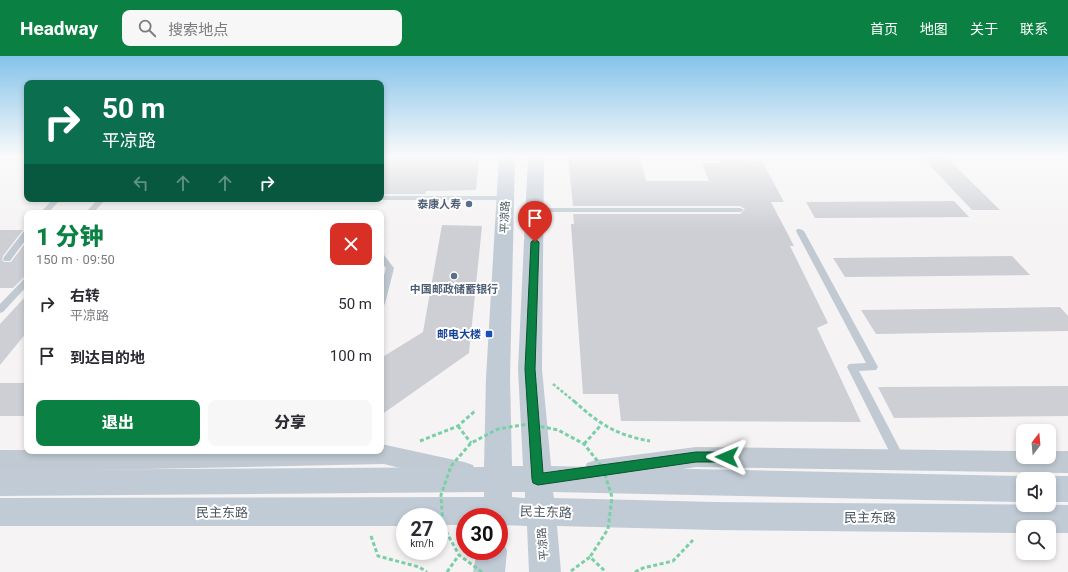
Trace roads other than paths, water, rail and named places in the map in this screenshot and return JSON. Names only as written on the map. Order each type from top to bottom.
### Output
[{"type":"main road","name":"平凉路","points":[[497,508],[499,481],[498,378],[506,181]]},
{"type":"main road","name":"平凉路","points":[[536,181],[530,369],[545,572]]},
{"type":"main road","points":[[0,483],[499,481],[538,479],[1016,489]]},
{"type":"main road","points":[[1056,489],[1068,490]]},
{"type":"main road","name":"民主东路","points":[[0,512],[456,513]]},
{"type":"main road","name":"民主东路","points":[[508,513],[541,512],[715,516],[1068,518]]},
{"type":"main road","points":[[489,572],[491,560]]},
{"type":"street","points":[[0,461],[65,456],[384,454],[499,481]]},
{"type":"street","points":[[538,479],[696,457],[1068,462]]},
{"type":"lane","points":[[384,198],[506,198]]},
{"type":"lane","points":[[47,210],[54,202]]},
{"type":"lane","points":[[92,210],[99,202]]},
{"type":"lane","points":[[536,210],[740,210]]},
{"type":"lane","points":[[800,231],[873,367],[852,368],[900,460]]},
{"type":"lane","points":[[7,259],[24,237]]},
{"type":"lane","points":[[384,261],[390,268],[384,292]]},
{"type":"lane","points":[[0,310],[24,283]]},
{"type":"place","name":"泰康人寿","points":[[469,204]]},
{"type":"place","name":"中国邮政储蓄银行","points":[[454,276]]},
{"type":"place","name":"邮电大楼","points":[[489,334]]}]
